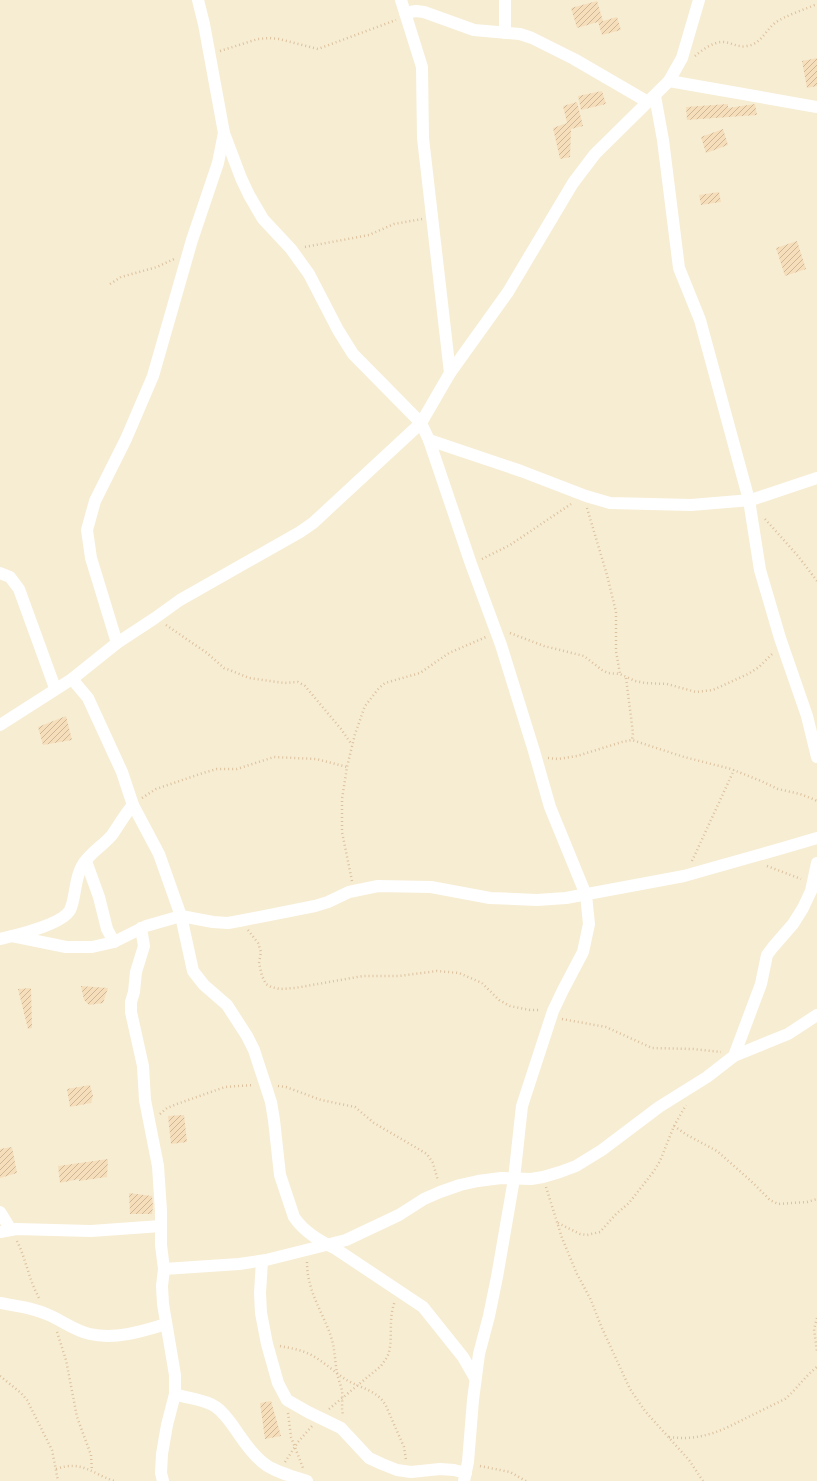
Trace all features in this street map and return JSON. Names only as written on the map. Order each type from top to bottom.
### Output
[{"type":"street","points":[[198,0],[204,24],[224,133],[249,195],[263,219],[291,249],[309,274],[338,330],[353,354],[421,423],[429,440],[471,564],[497,633],[550,807],[586,895],[589,924],[583,952],[552,1014],[522,1106],[514,1179],[498,1277],[479,1354],[466,1472],[440,1469],[411,1472],[397,1470],[369,1458],[341,1428],[287,1400],[278,1383],[267,1344],[261,1313],[260,1293],[262,1261]]},
{"type":"street","points":[[402,0],[422,68],[422,127],[450,373]]},
{"type":"street","points":[[505,0],[505,33]]},
{"type":"street","points":[[0,725],[72,679],[117,643],[180,600],[300,532],[313,523],[421,423],[450,373],[508,292],[573,183],[596,154],[669,81],[682,58],[699,0]]},
{"type":"street","points":[[406,14],[416,11],[424,12],[474,30],[520,34],[532,38],[652,99],[663,140],[679,268],[700,320],[749,500],[760,570],[781,642],[805,710],[817,758]]},
{"type":"street","points":[[669,81],[817,107]]},
{"type":"street","points":[[117,643],[91,558],[87,530],[95,502],[126,439],[153,376],[192,240],[217,168],[224,133]]},
{"type":"street","points":[[429,440],[610,503],[691,505],[749,500],[817,478]]},
{"type":"street","points":[[0,573],[10,577],[19,589],[56,688]]},
{"type":"street","points":[[72,679],[88,698],[122,772],[134,805],[159,854],[181,916],[193,971],[204,986],[227,1005],[254,1050],[266,1086],[274,1120],[280,1175],[291,1210],[297,1221],[315,1238],[336,1249],[423,1307],[463,1358],[476,1378]]},
{"type":"street","points":[[0,939],[41,928],[66,915],[70,910],[74,889],[80,870],[86,861],[111,835],[134,805]]},
{"type":"street","points":[[12,936],[66,947],[92,947],[114,942],[141,928],[181,916],[213,922],[239,922],[315,906],[354,891],[378,886],[431,887],[490,898],[537,900],[566,898],[684,876],[817,838]]},
{"type":"street","points":[[86,861],[99,897],[107,928],[114,942]]},
{"type":"street","points":[[734,1056],[761,984],[767,955],[798,916],[808,898],[817,863]]},
{"type":"street","points":[[141,928],[144,946],[136,972],[131,1007],[143,1066],[145,1100],[158,1166],[161,1245],[164,1269],[162,1286],[166,1324],[173,1363],[175,1394],[167,1425],[162,1454],[161,1473],[163,1481]]},
{"type":"street","points":[[164,1269],[194,1266],[219,1266],[262,1261],[308,1250],[346,1240],[374,1228],[440,1192],[478,1181],[500,1178],[514,1179],[553,1175],[576,1166],[598,1153],[653,1111],[694,1085],[734,1056],[788,1034],[817,1015]]},
{"type":"street","points":[[0,1212],[6,1231],[91,1231],[161,1226]]},
{"type":"street","points":[[0,1303],[28,1308],[50,1316],[88,1334],[95,1335],[126,1334],[166,1324]]},
{"type":"street","points":[[175,1394],[206,1402],[216,1407],[266,1466],[306,1481]]},
{"type":"path","points":[[694,56],[714,44],[722,42],[738,46],[747,46],[755,43],[761,40],[775,23],[817,4]]},
{"type":"path","points":[[209,54],[258,39],[269,38],[279,39],[308,48],[318,50],[323,49],[406,14]]},
{"type":"path","points":[[291,249],[311,247],[369,235],[394,224],[408,220],[432,219]]},
{"type":"path","points":[[110,284],[121,277],[170,262],[177,256]]},
{"type":"path","points":[[471,564],[510,545],[555,513],[584,495],[589,520],[607,575],[616,612],[616,651],[620,674]]},
{"type":"path","points":[[764,518],[817,581]]},
{"type":"path","points":[[155,618],[208,653],[224,668],[249,678],[284,684],[298,682],[305,686],[338,725],[352,745]]},
{"type":"path","points":[[354,891],[342,832],[342,799],[347,767],[355,734],[365,706],[378,688],[420,673],[449,653],[497,633],[503,632],[544,646],[584,656],[608,673],[620,674],[645,683],[667,684],[686,691],[696,692],[713,690],[759,666],[775,651],[781,642]]},
{"type":"path","points":[[626,677],[633,734],[632,740]]},
{"type":"path","points":[[535,754],[558,759],[576,756],[632,740],[684,757],[734,770],[778,790],[800,794],[817,801]]},
{"type":"path","points":[[134,805],[149,793],[177,781],[217,769],[237,769],[274,757],[316,759],[347,767]]},
{"type":"path","points":[[684,876],[698,850],[734,770]]},
{"type":"path","points":[[764,865],[813,883]]},
{"type":"path","points":[[239,922],[251,933],[258,943],[261,952],[259,963],[262,976],[266,984],[271,987],[280,989],[295,988],[364,976],[400,976],[438,971],[459,973],[482,984],[500,1000],[510,1006],[606,1027],[652,1048],[730,1052],[734,1056]]},
{"type":"path","points":[[150,1128],[161,1112],[167,1108],[225,1087],[251,1085],[286,1087],[321,1100],[355,1107],[374,1123],[427,1154],[433,1163],[440,1192]]},
{"type":"path","points":[[557,1223],[580,1234],[587,1235],[600,1232],[616,1214],[629,1203],[660,1161],[674,1126],[689,1100],[694,1085]]},
{"type":"path","points":[[674,1126],[717,1152],[751,1181],[770,1200],[778,1204],[807,1202],[817,1199]]},
{"type":"path","points":[[543,1177],[562,1238],[577,1274],[592,1300],[604,1333],[630,1389],[645,1411],[689,1460],[703,1481]]},
{"type":"path","points":[[6,1231],[22,1252],[36,1293],[50,1316],[66,1360],[79,1424],[90,1450],[92,1471]]},
{"type":"path","points":[[308,1250],[307,1264],[310,1285],[335,1352],[342,1398]]},
{"type":"path","points":[[279,1472],[295,1446],[318,1417],[381,1366],[389,1352],[390,1319],[394,1302],[400,1291]]},
{"type":"path","points":[[817,1318],[814,1329],[817,1352]]},
{"type":"path","points":[[267,1344],[308,1353],[347,1380],[368,1390],[384,1401],[404,1448],[406,1471]]},
{"type":"path","points":[[668,1437],[683,1439],[693,1438],[728,1427],[785,1399],[817,1366]]},
{"type":"path","points":[[0,1376],[21,1393],[27,1400],[49,1442],[58,1481]]},
{"type":"path","points":[[287,1400],[288,1421],[291,1437],[306,1481]]},
{"type":"path","points":[[56,1469],[73,1465],[92,1471],[114,1481]]},
{"type":"path","points":[[466,1472],[488,1469],[510,1472],[526,1481]]},
{"type":"shaded area","points":[[0,0],[817,0],[817,1481],[0,1481]]},
{"type":"building","points":[[597,1],[603,21],[617,17],[621,30],[602,35],[598,22],[577,28],[571,8]]},
{"type":"building","points":[[817,58],[817,86],[807,88],[802,61]]},
{"type":"building","points":[[602,91],[606,104],[581,110],[578,96]]},
{"type":"building","points":[[577,102],[583,126],[571,129],[570,157],[560,159],[553,128],[567,123],[563,106]]},
{"type":"building","points":[[728,104],[728,108],[755,104],[757,115],[687,120],[686,107]]},
{"type":"building","points":[[723,129],[728,145],[706,153],[701,137]]},
{"type":"building","points":[[719,192],[721,202],[701,205],[699,195]]},
{"type":"building","points":[[797,241],[806,269],[785,276],[776,248]]},
{"type":"building","points":[[66,716],[72,740],[43,745],[38,727]]},
{"type":"building","points":[[81,986],[108,988],[103,1003],[89,1005],[84,1000]]},
{"type":"building","points":[[31,988],[32,1028],[28,1029],[18,989]]},
{"type":"building","points":[[90,1085],[93,1096],[91,1103],[70,1107],[67,1089]]},
{"type":"building","points":[[184,1115],[187,1142],[171,1144],[168,1116]]},
{"type":"building","points":[[12,1147],[17,1173],[0,1178],[0,1149]]},
{"type":"building","points":[[108,1159],[107,1177],[79,1181],[79,1179],[60,1183],[58,1166]]},
{"type":"building","points":[[129,1193],[152,1196],[152,1214],[130,1214]]},
{"type":"building","points":[[271,1401],[281,1436],[265,1439],[260,1403]]}]
